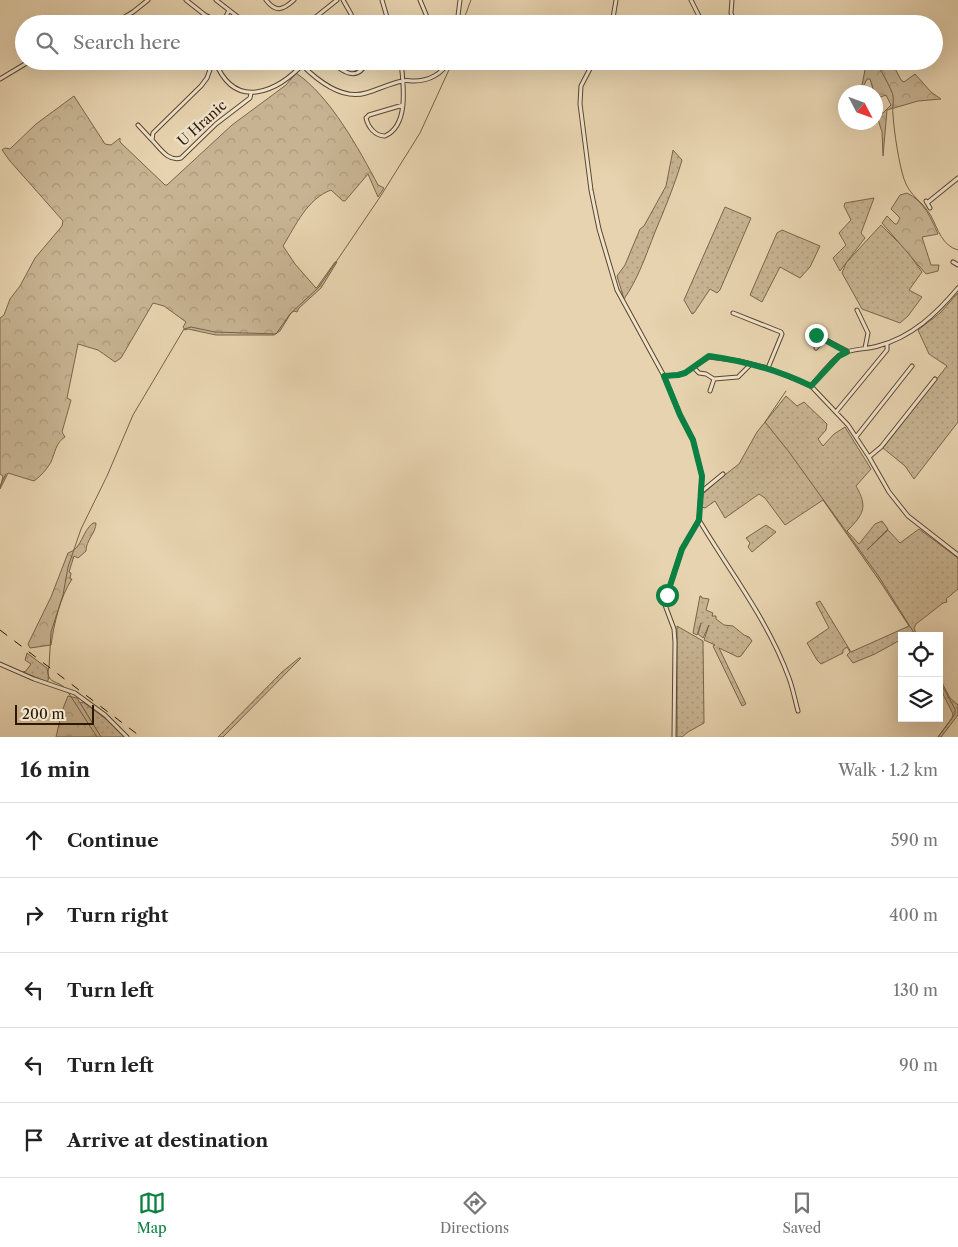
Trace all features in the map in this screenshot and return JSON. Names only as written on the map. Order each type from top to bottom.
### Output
[{"type":"street","points":[[128,15],[148,0]]},
{"type":"street","points":[[186,0],[205,15]]},
{"type":"street","points":[[216,0],[235,15]]},
{"type":"street","points":[[266,0],[271,6],[279,9],[286,7],[294,0]]},
{"type":"street","points":[[318,15],[337,0]]},
{"type":"street","points":[[343,0],[351,15]]},
{"type":"street","points":[[382,0],[386,15]]},
{"type":"street","points":[[420,0],[426,15]]},
{"type":"street","points":[[458,15],[460,0]]},
{"type":"street","points":[[691,0],[698,15]]},
{"type":"street","points":[[732,0],[732,15]]},
{"type":"street","points":[[614,15],[616,2]]},
{"type":"street","points":[[226,15],[229,10]]},
{"type":"street","points":[[0,79],[15,70]]},
{"type":"street","name":"U Hranic","points":[[210,70],[204,82],[153,133],[152,140],[169,157],[181,158],[216,124],[250,98],[251,93]]},
{"type":"street","points":[[218,70],[229,84],[251,93],[260,93],[272,88],[295,70]]},
{"type":"street","points":[[307,70],[330,86],[348,94],[362,94],[403,81],[429,79],[443,70]]},
{"type":"street","points":[[341,70],[349,74],[361,70]]},
{"type":"street","points":[[402,70],[403,81],[403,104],[402,114],[390,133],[387,136],[377,135],[367,123],[366,118],[369,115],[403,104]]},
{"type":"street","points":[[589,70],[581,86],[580,104],[591,190],[599,229],[617,290],[664,376],[696,451],[702,476],[699,520],[682,549],[667,595],[666,605],[674,629],[675,642],[674,737]]},
{"type":"street","points":[[138,125],[152,140]]},
{"type":"street","points":[[930,208],[926,202],[957,182]]},
{"type":"street","points":[[953,262],[958,265]]},
{"type":"street","points":[[811,386],[839,356],[847,352],[887,344],[912,331],[937,313],[958,288]]},
{"type":"street","points":[[857,310],[868,333],[865,348]]},
{"type":"street","points":[[732,313],[781,332],[782,334],[768,368]]},
{"type":"street","points":[[816,335],[847,352]]},
{"type":"street","points":[[816,348],[824,340]]},
{"type":"street","points":[[836,412],[887,350],[887,344]]},
{"type":"street","points":[[664,376],[678,375],[694,368],[709,356],[768,368],[811,386],[836,412],[856,437],[889,492],[908,516],[958,555]]},
{"type":"street","points":[[694,368],[698,372],[714,379],[738,377],[751,364]]},
{"type":"street","points":[[856,437],[912,366]]},
{"type":"street","points":[[710,391],[714,379]]},
{"type":"street","points":[[869,457],[881,447],[935,379]]},
{"type":"street","points":[[701,492],[723,474]]},
{"type":"street","points":[[699,520],[755,608],[772,640],[789,678],[798,711]]},
{"type":"street","points":[[0,664],[34,679],[74,693],[105,715],[127,737]]},
{"type":"green space","points":[[865,70],[896,70],[904,82],[915,74],[931,92],[941,99],[918,101],[887,110],[883,156],[881,130],[883,130],[883,113],[891,105],[886,95],[883,96],[883,85],[872,85],[870,79],[867,79],[864,85],[862,85]]},
{"type":"green space","points":[[296,73],[309,83],[332,109],[353,140],[378,185],[384,188],[378,197],[368,174],[345,201],[331,190],[315,200],[298,221],[283,246],[295,264],[316,288],[335,262],[337,262],[321,288],[297,312],[291,313],[280,331],[274,335],[216,335],[185,330],[183,327],[186,322],[164,306],[153,303],[121,358],[115,362],[98,350],[78,344],[67,398],[71,400],[62,432],[65,437],[58,445],[49,465],[37,479],[34,481],[8,473],[0,489],[3,476],[0,474],[0,318],[4,315],[10,299],[20,286],[35,258],[62,226],[63,221],[2,150],[5,148],[10,149],[36,124],[74,96],[105,144],[111,145],[120,138],[120,142],[167,185],[232,125],[286,85]]},
{"type":"green space","points":[[673,150],[682,160],[670,196],[641,267],[624,299],[617,276],[625,265],[640,229],[644,226],[666,186]]},
{"type":"green space","points":[[907,193],[922,205],[930,216],[938,234],[922,237],[931,265],[939,265],[938,271],[926,274],[882,223],[887,216],[897,224],[900,218],[891,209],[900,195]]},
{"type":"green space","points":[[874,198],[861,233],[865,238],[840,271],[833,258],[846,245],[839,233],[851,220],[844,206],[845,203]]},
{"type":"green space","points":[[725,207],[751,218],[720,290],[717,293],[710,289],[692,314],[684,300]]},
{"type":"green space","points":[[881,225],[907,251],[922,272],[909,290],[922,297],[908,316],[900,323],[862,309],[842,273],[846,263]]},
{"type":"green space","points":[[782,230],[820,246],[810,267],[800,278],[780,267],[762,302],[750,295],[777,233]]},
{"type":"green space","points":[[958,293],[958,422],[914,479],[905,466],[883,448],[947,366],[929,354],[918,330],[940,313]]},
{"type":"green space","points":[[786,396],[797,406],[804,402],[827,424],[826,430],[818,439],[823,446],[834,434],[845,427],[871,469],[856,486],[862,500],[862,510],[857,520],[847,531],[859,544],[875,524],[882,521],[888,529],[867,550],[888,530],[900,543],[919,529],[958,558],[958,589],[946,599],[947,602],[916,624],[914,628],[916,632],[898,632],[898,641],[853,663],[847,655],[850,652],[847,647],[843,650],[843,653],[821,664],[817,660],[807,643],[829,628],[816,603],[820,601],[851,652],[909,626],[823,500],[785,525],[765,498],[759,494],[725,518],[715,501],[705,508],[702,507],[703,494],[739,464],[757,432]]},
{"type":"green space","points":[[93,523],[96,523],[96,527],[86,551],[78,558],[74,556],[69,572],[71,573],[70,579],[72,579],[58,611],[51,645],[30,648],[28,644],[51,597],[68,553],[76,548],[86,530]]},
{"type":"green space","points":[[766,525],[776,532],[752,552],[748,547],[750,543],[746,538]]},
{"type":"green space","points":[[701,596],[702,598],[709,599],[706,610],[713,613],[712,616],[716,616],[716,619],[724,625],[733,626],[752,641],[741,656],[738,657],[719,648],[746,704],[742,706],[713,646],[715,645],[704,640],[709,625],[703,638],[698,634],[701,623],[697,635],[693,633]]},
{"type":"green space","points":[[677,626],[703,641],[704,723],[682,737],[677,737]]},
{"type":"green space","points":[[27,653],[47,668],[49,678],[47,682],[23,672],[31,664],[25,660]]},
{"type":"green space","points":[[301,658],[223,737],[218,737],[282,672]]},
{"type":"green space","points":[[943,685],[950,698],[958,705],[958,715],[941,737],[938,737],[953,714],[943,694]]},
{"type":"green space","points":[[68,696],[77,698],[101,737],[56,737],[62,711]]},
{"type":"green space","points":[[83,702],[118,728],[125,737],[101,737],[80,703]]},
{"type":"waterway","points":[[465,15],[471,0]]},
{"type":"waterway","points":[[66,689],[50,679],[48,672],[51,632],[63,595],[68,567],[81,529],[107,476],[133,415],[184,329],[191,327],[215,332],[276,334],[290,314],[319,287],[380,197],[420,133],[449,70]]},
{"type":"waterway","points":[[880,70],[892,94],[896,139],[904,179],[913,194],[928,211],[944,241],[958,250]]},
{"type":"waterway","points":[[786,391],[765,422],[789,452],[879,577],[913,632]]},
{"type":"waterway","points":[[0,486],[6,474]]},
{"type":"waterway","points":[[938,737],[955,714],[955,709],[943,687]]},
{"type":"waterway","points":[[68,692],[97,737]]},
{"type":"railway","points":[[0,630],[141,737]]},
{"type":"route","points":[[667,595],[682,549],[699,520],[702,476],[693,440],[680,415],[664,376],[678,375],[690,371],[709,356],[768,368],[811,386],[839,356],[847,352],[816,335]]}]
